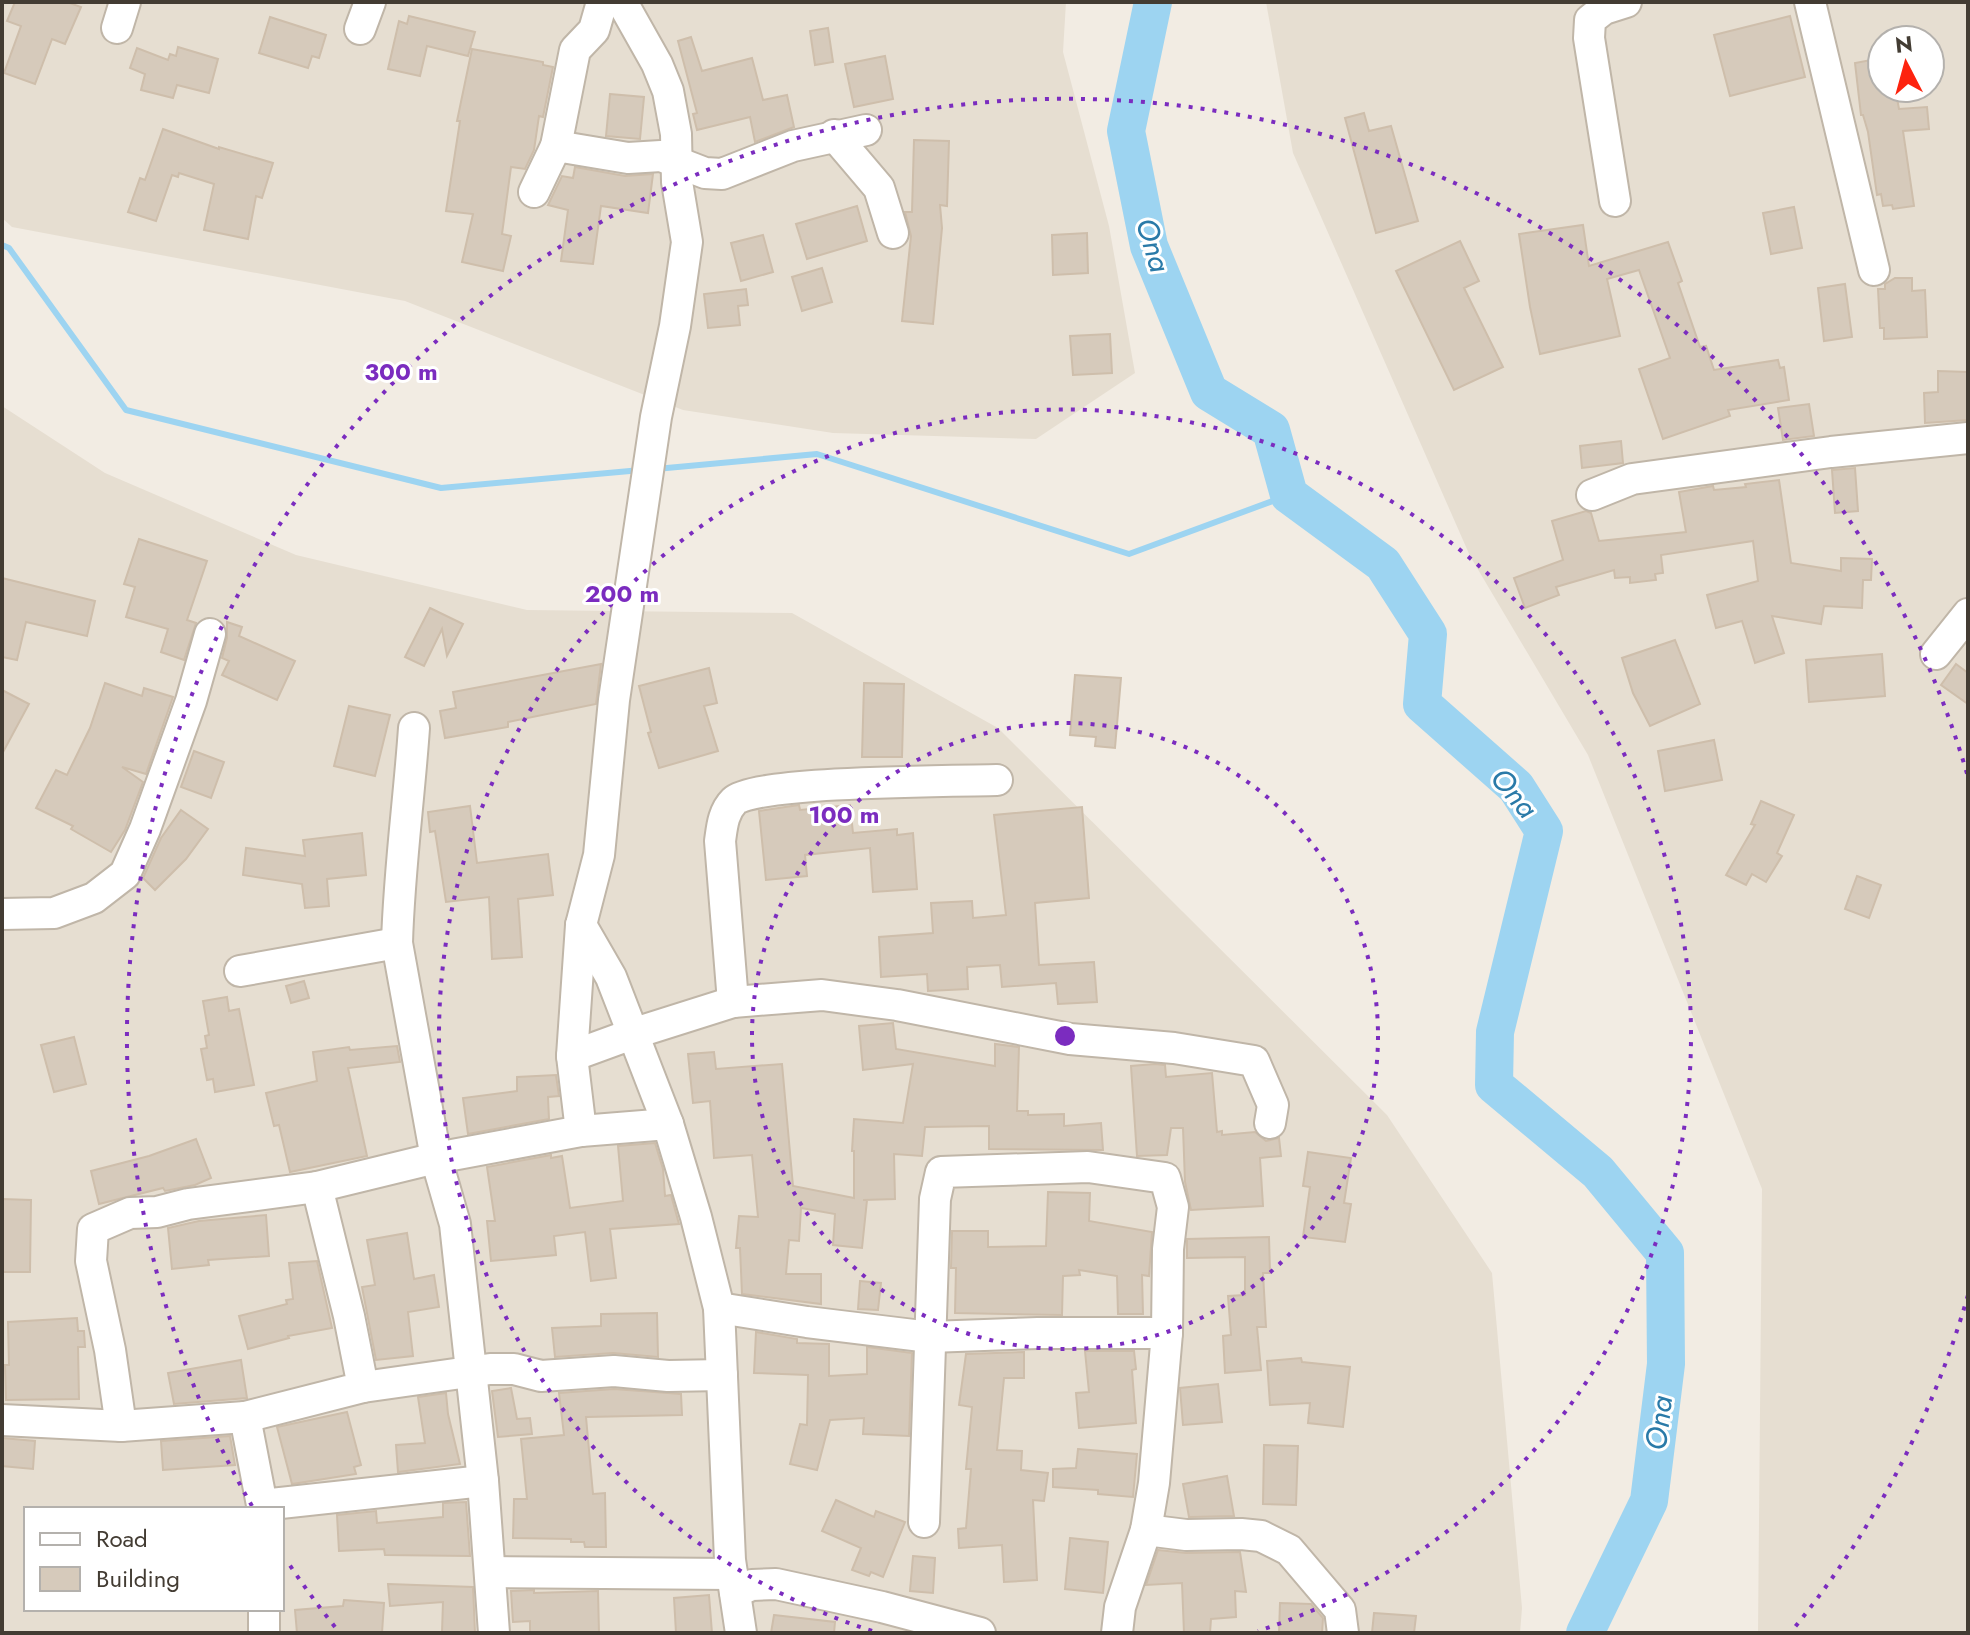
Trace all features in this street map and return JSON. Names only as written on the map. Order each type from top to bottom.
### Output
[{"type":"street","points":[[534,192],[556,146],[575,50],[594,30],[602,2]]},
{"type":"street","points":[[581,1131],[572,1056],[581,925],[599,855],[616,684],[656,417],[675,326],[687,242],[675,163],[676,134],[668,91],[657,64],[622,2]]},
{"type":"street","points":[[1810,2],[1874,270]]},
{"type":"street","points":[[1610,4],[1590,20],[1589,38],[1615,201]]},
{"type":"street","points":[[556,146],[628,158],[661,156],[705,173],[722,174],[793,146],[866,130]]},
{"type":"street","points":[[834,135],[879,188],[893,233]]},
{"type":"street","points":[[1592,495],[1632,479],[1831,452],[1968,438]]},
{"type":"street","points":[[1936,654],[1968,614]]},
{"type":"street","points":[[2,914],[54,913],[94,898],[125,874],[145,829],[191,701],[210,634]]},
{"type":"street","points":[[414,728],[409,800],[398,878],[397,943],[436,1158],[455,1224],[483,1481],[494,1633]]},
{"type":"street","points":[[733,1002],[720,841],[724,817],[734,800],[747,794],[784,788],[997,780]]},
{"type":"street","points":[[581,925],[611,977],[668,1124],[719,1308],[734,1583],[741,1633]]},
{"type":"street","points":[[240,971],[397,943]]},
{"type":"street","points":[[572,1056],[733,1002],[822,995],[897,1005],[1070,1039],[1174,1048],[1254,1061],[1273,1105],[1270,1123]]},
{"type":"street","points":[[121,1426],[110,1350],[91,1261],[93,1229],[130,1213],[157,1212],[188,1204],[317,1187],[436,1158],[581,1131],[668,1124]]},
{"type":"street","points":[[924,1522],[935,1199],[941,1172],[1088,1167],[1165,1178],[1173,1207],[1168,1249],[1167,1333],[1154,1483],[1146,1530],[1120,1607],[1117,1633]]},
{"type":"street","points":[[317,1187],[363,1387]]},
{"type":"street","points":[[719,1308],[930,1337],[1167,1333]]},
{"type":"street","points":[[2,1420],[121,1426],[245,1417],[363,1387],[490,1369],[514,1369],[541,1376],[614,1371],[668,1376],[722,1375]]},
{"type":"street","points":[[245,1417],[262,1507],[483,1481]]},
{"type":"street","points":[[1146,1530],[1186,1535],[1261,1536],[1289,1550],[1340,1610],[1343,1633]]},
{"type":"street","points":[[490,1572],[776,1584],[980,1633]]},
{"type":"street","points":[[264,1611],[264,1633]]},
{"type":"shaded area","points":[[2,2],[1066,2],[1063,52],[1109,226],[1135,373],[1036,439],[833,433],[683,410],[405,301],[12,227],[2,218]]},
{"type":"shaded area","points":[[1266,2],[1968,2],[1968,1633],[1758,1633],[1762,1189],[1588,755],[1470,556],[1293,153]]},
{"type":"shaded area","points":[[2,406],[105,473],[296,555],[527,610],[792,613],[998,728],[1387,1115],[1492,1273],[1522,1608],[1520,1633],[2,1633]]},
{"type":"building","points":[[15,2],[67,2],[81,7],[65,44],[52,39],[35,84],[4,73],[21,26],[7,21]]},
{"type":"building","points":[[409,16],[475,32],[468,56],[427,46],[420,76],[388,69],[399,21],[407,24]]},
{"type":"building","points":[[1790,16],[1805,77],[1730,96],[1714,35]]},
{"type":"building","points":[[270,17],[326,35],[319,58],[312,56],[308,68],[259,53]]},
{"type":"building","points":[[828,28],[833,62],[815,65],[810,31]]},
{"type":"building","points":[[691,37],[702,71],[752,58],[763,100],[787,95],[794,127],[755,142],[750,117],[697,130],[693,114],[697,113],[678,41]]},
{"type":"building","points":[[178,47],[218,59],[209,93],[177,85],[173,98],[141,90],[145,74],[130,68],[137,48],[168,60],[170,54],[176,56]]},
{"type":"building","points":[[472,49],[543,62],[543,65],[553,67],[543,117],[539,116],[534,150],[525,169],[511,167],[502,234],[511,236],[503,271],[462,262],[473,214],[446,211],[460,121],[457,121]]},
{"type":"building","points":[[885,56],[893,99],[854,107],[845,64]]},
{"type":"building","points":[[1866,61],[1866,104],[1898,104],[1899,109],[1927,107],[1929,129],[1903,131],[1914,206],[1893,209],[1892,205],[1883,206],[1881,194],[1877,195],[1868,132],[1861,115],[1855,63]]},
{"type":"building","points":[[610,94],[644,97],[640,139],[606,136]]},
{"type":"building","points":[[1364,113],[1369,131],[1391,126],[1418,221],[1376,233],[1345,118]]},
{"type":"building","points":[[163,129],[219,149],[273,163],[262,198],[256,196],[248,239],[204,230],[214,184],[179,173],[178,177],[172,175],[156,221],[128,212],[140,178],[145,180]]},
{"type":"building","points":[[914,140],[949,141],[947,206],[940,205],[942,228],[933,324],[902,321],[911,236],[905,212],[912,212]]},
{"type":"building","points":[[575,167],[625,176],[653,174],[648,213],[601,206],[593,264],[561,261],[568,210],[548,205],[562,176],[573,178]]},
{"type":"building","points":[[857,206],[867,241],[807,259],[796,224]]},
{"type":"building","points":[[1794,207],[1802,248],[1771,254],[1763,213]]},
{"type":"building","points":[[1583,225],[1589,266],[1668,242],[1700,347],[1706,346],[1714,370],[1778,360],[1780,368],[1784,367],[1789,400],[1728,410],[1730,416],[1663,439],[1639,369],[1670,358],[1639,270],[1607,279],[1620,336],[1540,354],[1519,234]]},
{"type":"building","points":[[1087,233],[1088,273],[1053,275],[1052,235]]},
{"type":"building","points":[[763,235],[773,272],[741,281],[731,243]]},
{"type":"building","points":[[1460,241],[1479,281],[1464,288],[1503,367],[1454,390],[1396,271]]},
{"type":"building","points":[[822,268],[832,302],[802,311],[792,277]]},
{"type":"building","points":[[1895,278],[1912,278],[1912,291],[1925,290],[1927,337],[1884,339],[1884,328],[1880,328],[1878,289],[1885,289],[1885,284]]},
{"type":"building","points":[[1845,284],[1852,337],[1824,341],[1818,288]]},
{"type":"building","points":[[746,289],[748,305],[738,306],[740,325],[708,328],[704,294]]},
{"type":"building","points":[[1110,334],[1112,373],[1073,375],[1070,336]]},
{"type":"building","points":[[1938,371],[1968,372],[1968,420],[1925,423],[1924,393],[1938,392]]},
{"type":"building","points":[[1809,404],[1814,436],[1783,440],[1778,408]]},
{"type":"building","points":[[1621,441],[1623,463],[1582,468],[1580,446]]},
{"type":"building","points":[[1855,468],[1858,511],[1835,513],[1832,470]]},
{"type":"building","points":[[1779,480],[1791,563],[1841,571],[1841,558],[1872,559],[1871,580],[1863,580],[1862,608],[1824,606],[1821,624],[1772,616],[1784,653],[1755,663],[1742,621],[1716,628],[1707,595],[1758,581],[1753,541],[1661,555],[1663,573],[1655,574],[1656,580],[1630,583],[1630,577],[1615,578],[1614,570],[1556,587],[1559,595],[1525,608],[1514,578],[1563,560],[1552,521],[1586,511],[1591,513],[1599,541],[1686,532],[1679,492],[1713,486],[1714,490],[1746,487],[1745,484]]},
{"type":"building","points":[[139,539],[207,561],[187,620],[196,623],[184,660],[161,652],[168,629],[126,617],[135,587],[124,584]]},
{"type":"building","points":[[2,578],[95,601],[87,636],[26,622],[17,660],[2,657]]},
{"type":"building","points":[[430,608],[463,624],[447,656],[442,629],[424,666],[405,657]]},
{"type":"building","points":[[227,622],[242,627],[239,636],[295,661],[277,700],[222,675],[229,661],[222,658]]},
{"type":"building","points":[[1675,640],[1700,704],[1650,726],[1633,693],[1622,658]]},
{"type":"building","points":[[1882,654],[1885,696],[1809,702],[1806,660]]},
{"type":"building","points":[[601,664],[596,704],[508,722],[508,727],[445,738],[440,711],[456,708],[453,692]]},
{"type":"building","points":[[1956,664],[1968,673],[1968,704],[1941,685]]},
{"type":"building","points":[[709,668],[717,703],[704,706],[718,751],[659,768],[639,686]]},
{"type":"building","points":[[1075,675],[1121,678],[1115,748],[1095,746],[1096,737],[1070,735]]},
{"type":"building","points":[[105,683],[142,696],[144,688],[173,697],[146,774],[122,767],[143,782],[125,830],[111,852],[71,829],[73,826],[36,808],[56,770],[67,775],[90,728]]},
{"type":"building","points":[[864,683],[904,684],[902,757],[862,757]]},
{"type":"building","points":[[2,690],[29,704],[2,754]]},
{"type":"building","points":[[349,706],[390,715],[375,776],[334,766]]},
{"type":"building","points":[[1714,740],[1722,780],[1665,791],[1658,751]]},
{"type":"building","points":[[194,751],[224,762],[211,798],[181,787]]},
{"type":"building","points":[[1761,801],[1794,815],[1777,853],[1782,856],[1766,882],[1752,874],[1746,885],[1726,875],[1755,825],[1751,824]]},
{"type":"building","points":[[799,805],[800,810],[850,805],[853,833],[897,829],[897,835],[913,833],[917,889],[873,892],[870,848],[805,855],[807,876],[766,880],[759,811]]},
{"type":"building","points":[[470,806],[477,863],[548,854],[553,895],[518,899],[522,957],[492,959],[489,897],[446,902],[435,831],[430,832],[428,812]]},
{"type":"building","points":[[1082,807],[1089,898],[1035,903],[1039,965],[1094,962],[1097,1002],[1058,1004],[1056,983],[1002,987],[1000,965],[967,967],[968,989],[928,991],[927,974],[881,977],[879,937],[933,933],[931,903],[972,901],[973,918],[1006,915],[994,815]]},
{"type":"building","points":[[181,810],[208,829],[186,859],[155,890],[143,878],[161,838]]},
{"type":"building","points":[[362,833],[366,875],[327,879],[329,906],[305,908],[302,884],[243,875],[246,848],[305,856],[303,840]]},
{"type":"building","points":[[1857,876],[1881,885],[1869,918],[1845,909]]},
{"type":"building","points":[[304,981],[309,998],[291,1003],[286,986]]},
{"type":"building","points":[[227,997],[229,1011],[239,1009],[254,1085],[215,1092],[213,1079],[207,1080],[201,1049],[207,1048],[205,1036],[209,1035],[203,1001]]},
{"type":"building","points":[[893,1023],[896,1049],[995,1066],[995,1044],[1019,1047],[1017,1111],[1028,1111],[1028,1115],[1064,1114],[1064,1126],[1101,1123],[1103,1150],[989,1149],[989,1126],[925,1127],[922,1156],[894,1154],[895,1199],[863,1200],[867,1200],[862,1248],[833,1245],[835,1214],[801,1208],[799,1241],[789,1240],[786,1274],[821,1274],[821,1304],[742,1294],[740,1248],[736,1248],[739,1216],[758,1217],[752,1155],[714,1158],[710,1101],[693,1103],[688,1054],[714,1052],[716,1069],[782,1064],[793,1186],[854,1198],[854,1119],[903,1123],[913,1064],[863,1070],[859,1026]]},
{"type":"building","points":[[74,1037],[86,1084],[54,1092],[41,1045]]},
{"type":"building","points":[[397,1046],[400,1062],[348,1068],[367,1156],[290,1172],[279,1125],[274,1126],[266,1093],[317,1081],[313,1052],[349,1047],[350,1050]]},
{"type":"building","points":[[1165,1065],[1166,1077],[1212,1073],[1217,1132],[1222,1131],[1222,1135],[1255,1132],[1266,1141],[1279,1138],[1281,1156],[1260,1158],[1263,1206],[1191,1210],[1185,1182],[1183,1128],[1171,1128],[1167,1155],[1137,1156],[1131,1066]]},
{"type":"building","points":[[556,1075],[559,1096],[548,1097],[549,1119],[468,1134],[463,1098],[517,1091],[517,1077]]},
{"type":"building","points":[[196,1139],[211,1178],[195,1185],[165,1191],[163,1188],[99,1204],[91,1171],[149,1156]]},
{"type":"building","points":[[655,1143],[663,1169],[665,1196],[671,1195],[679,1224],[610,1229],[616,1278],[591,1281],[585,1232],[554,1236],[556,1255],[491,1261],[487,1221],[495,1221],[487,1167],[551,1155],[551,1158],[562,1156],[570,1208],[623,1201],[618,1146]]},
{"type":"building","points":[[1308,1152],[1351,1158],[1344,1203],[1351,1204],[1345,1242],[1303,1237],[1310,1187],[1303,1186]]},
{"type":"building","points":[[1048,1192],[1090,1193],[1089,1221],[1152,1232],[1149,1276],[1142,1275],[1143,1314],[1118,1314],[1117,1276],[1079,1270],[1080,1275],[1063,1276],[1062,1315],[955,1313],[956,1268],[951,1268],[952,1231],[988,1231],[988,1247],[1046,1246]]},
{"type":"building","points":[[2,1199],[31,1200],[30,1272],[2,1272]]},
{"type":"building","points":[[266,1215],[269,1256],[208,1260],[209,1265],[172,1269],[168,1228],[199,1221]]},
{"type":"building","points":[[407,1233],[414,1279],[434,1275],[439,1307],[408,1312],[413,1356],[376,1360],[362,1287],[375,1285],[367,1240]]},
{"type":"building","points":[[1269,1237],[1270,1273],[1263,1273],[1266,1327],[1257,1327],[1261,1370],[1225,1373],[1223,1336],[1231,1335],[1228,1296],[1245,1295],[1245,1257],[1187,1258],[1187,1239]]},
{"type":"building","points":[[317,1261],[332,1328],[288,1336],[248,1349],[239,1316],[287,1304],[286,1300],[293,1299],[289,1263]]},
{"type":"building","points":[[860,1281],[881,1283],[878,1310],[858,1309]]},
{"type":"building","points":[[657,1313],[658,1357],[613,1353],[555,1357],[552,1328],[601,1326],[601,1314]]},
{"type":"building","points":[[77,1318],[78,1331],[84,1331],[85,1347],[78,1347],[79,1399],[6,1400],[8,1322]]},
{"type":"building","points":[[756,1332],[797,1339],[797,1343],[829,1344],[829,1376],[867,1374],[867,1347],[912,1353],[909,1436],[863,1434],[864,1418],[830,1420],[817,1470],[790,1464],[800,1424],[807,1425],[808,1375],[754,1373]]},
{"type":"building","points":[[1085,1351],[1134,1351],[1136,1369],[1132,1370],[1136,1423],[1079,1428],[1076,1393],[1089,1392]]},
{"type":"building","points":[[1024,1352],[1024,1378],[1004,1378],[997,1450],[1022,1451],[1021,1470],[1048,1473],[1044,1501],[1033,1500],[1037,1580],[1004,1582],[1002,1545],[959,1548],[958,1529],[966,1528],[971,1469],[966,1469],[972,1407],[959,1405],[966,1354]]},
{"type":"building","points":[[1301,1358],[1302,1362],[1350,1367],[1343,1427],[1308,1423],[1310,1403],[1270,1405],[1267,1361]]},
{"type":"building","points":[[241,1360],[247,1398],[174,1404],[168,1373]]},
{"type":"building","points":[[1218,1384],[1222,1422],[1183,1425],[1180,1388]]},
{"type":"building","points":[[511,1388],[517,1419],[530,1418],[532,1434],[498,1437],[492,1391]]},
{"type":"building","points":[[614,1389],[681,1394],[682,1415],[586,1417],[593,1494],[605,1493],[606,1547],[585,1547],[584,1542],[571,1542],[571,1539],[513,1538],[514,1499],[527,1499],[521,1439],[564,1435],[559,1393]]},
{"type":"building","points":[[446,1393],[460,1464],[398,1472],[396,1445],[425,1443],[418,1397]]},
{"type":"building","points":[[347,1412],[361,1465],[354,1467],[356,1474],[292,1484],[277,1427]]},
{"type":"building","points":[[230,1436],[235,1465],[163,1470],[161,1441]]},
{"type":"building","points":[[2,1438],[35,1441],[33,1469],[2,1466]]},
{"type":"building","points":[[1264,1445],[1298,1446],[1296,1505],[1263,1504]]},
{"type":"building","points":[[1078,1449],[1137,1454],[1133,1497],[1098,1494],[1098,1490],[1053,1487],[1053,1469],[1076,1468]]},
{"type":"building","points":[[1227,1476],[1234,1516],[1189,1517],[1183,1484]]},
{"type":"building","points":[[836,1500],[874,1517],[876,1511],[905,1522],[883,1577],[852,1570],[861,1548],[822,1531]]},
{"type":"building","points":[[466,1502],[470,1556],[385,1555],[384,1549],[339,1551],[337,1515],[376,1511],[377,1523],[443,1517],[443,1503]]},
{"type":"building","points":[[1070,1538],[1108,1542],[1103,1593],[1065,1589]]},
{"type":"building","points":[[1158,1550],[1240,1552],[1246,1592],[1235,1591],[1236,1617],[1211,1619],[1210,1633],[1184,1633],[1182,1583],[1146,1585]]},
{"type":"building","points":[[913,1556],[935,1558],[933,1593],[910,1591]]},
{"type":"building","points":[[388,1584],[473,1587],[475,1633],[442,1633],[443,1602],[390,1606]]},
{"type":"building","points":[[534,1590],[534,1593],[598,1591],[599,1633],[530,1633],[530,1621],[513,1622],[511,1591]]},
{"type":"building","points":[[709,1595],[712,1633],[676,1633],[674,1598]]},
{"type":"building","points":[[344,1600],[384,1603],[382,1633],[297,1633],[295,1610],[343,1606]]},
{"type":"building","points":[[1280,1603],[1311,1604],[1323,1618],[1322,1633],[1279,1633]]},
{"type":"building","points":[[1374,1613],[1416,1616],[1414,1633],[1372,1633]]},
{"type":"building","points":[[774,1615],[835,1622],[834,1633],[771,1633]]},
{"type":"waterway","name":"Ona","points":[[1153,2],[1126,131],[1149,246],[1209,392],[1271,430],[1289,495],[1383,564],[1428,634],[1422,704],[1516,787],[1544,831],[1495,1032],[1494,1085],[1598,1172],[1665,1253],[1666,1364],[1649,1501],[1585,1633]]},
{"type":"waterway","points":[[2,245],[9,248],[126,410],[441,488],[641,470]]},
{"type":"waterway","points":[[656,469],[817,454],[1129,554],[1289,495]]}]
